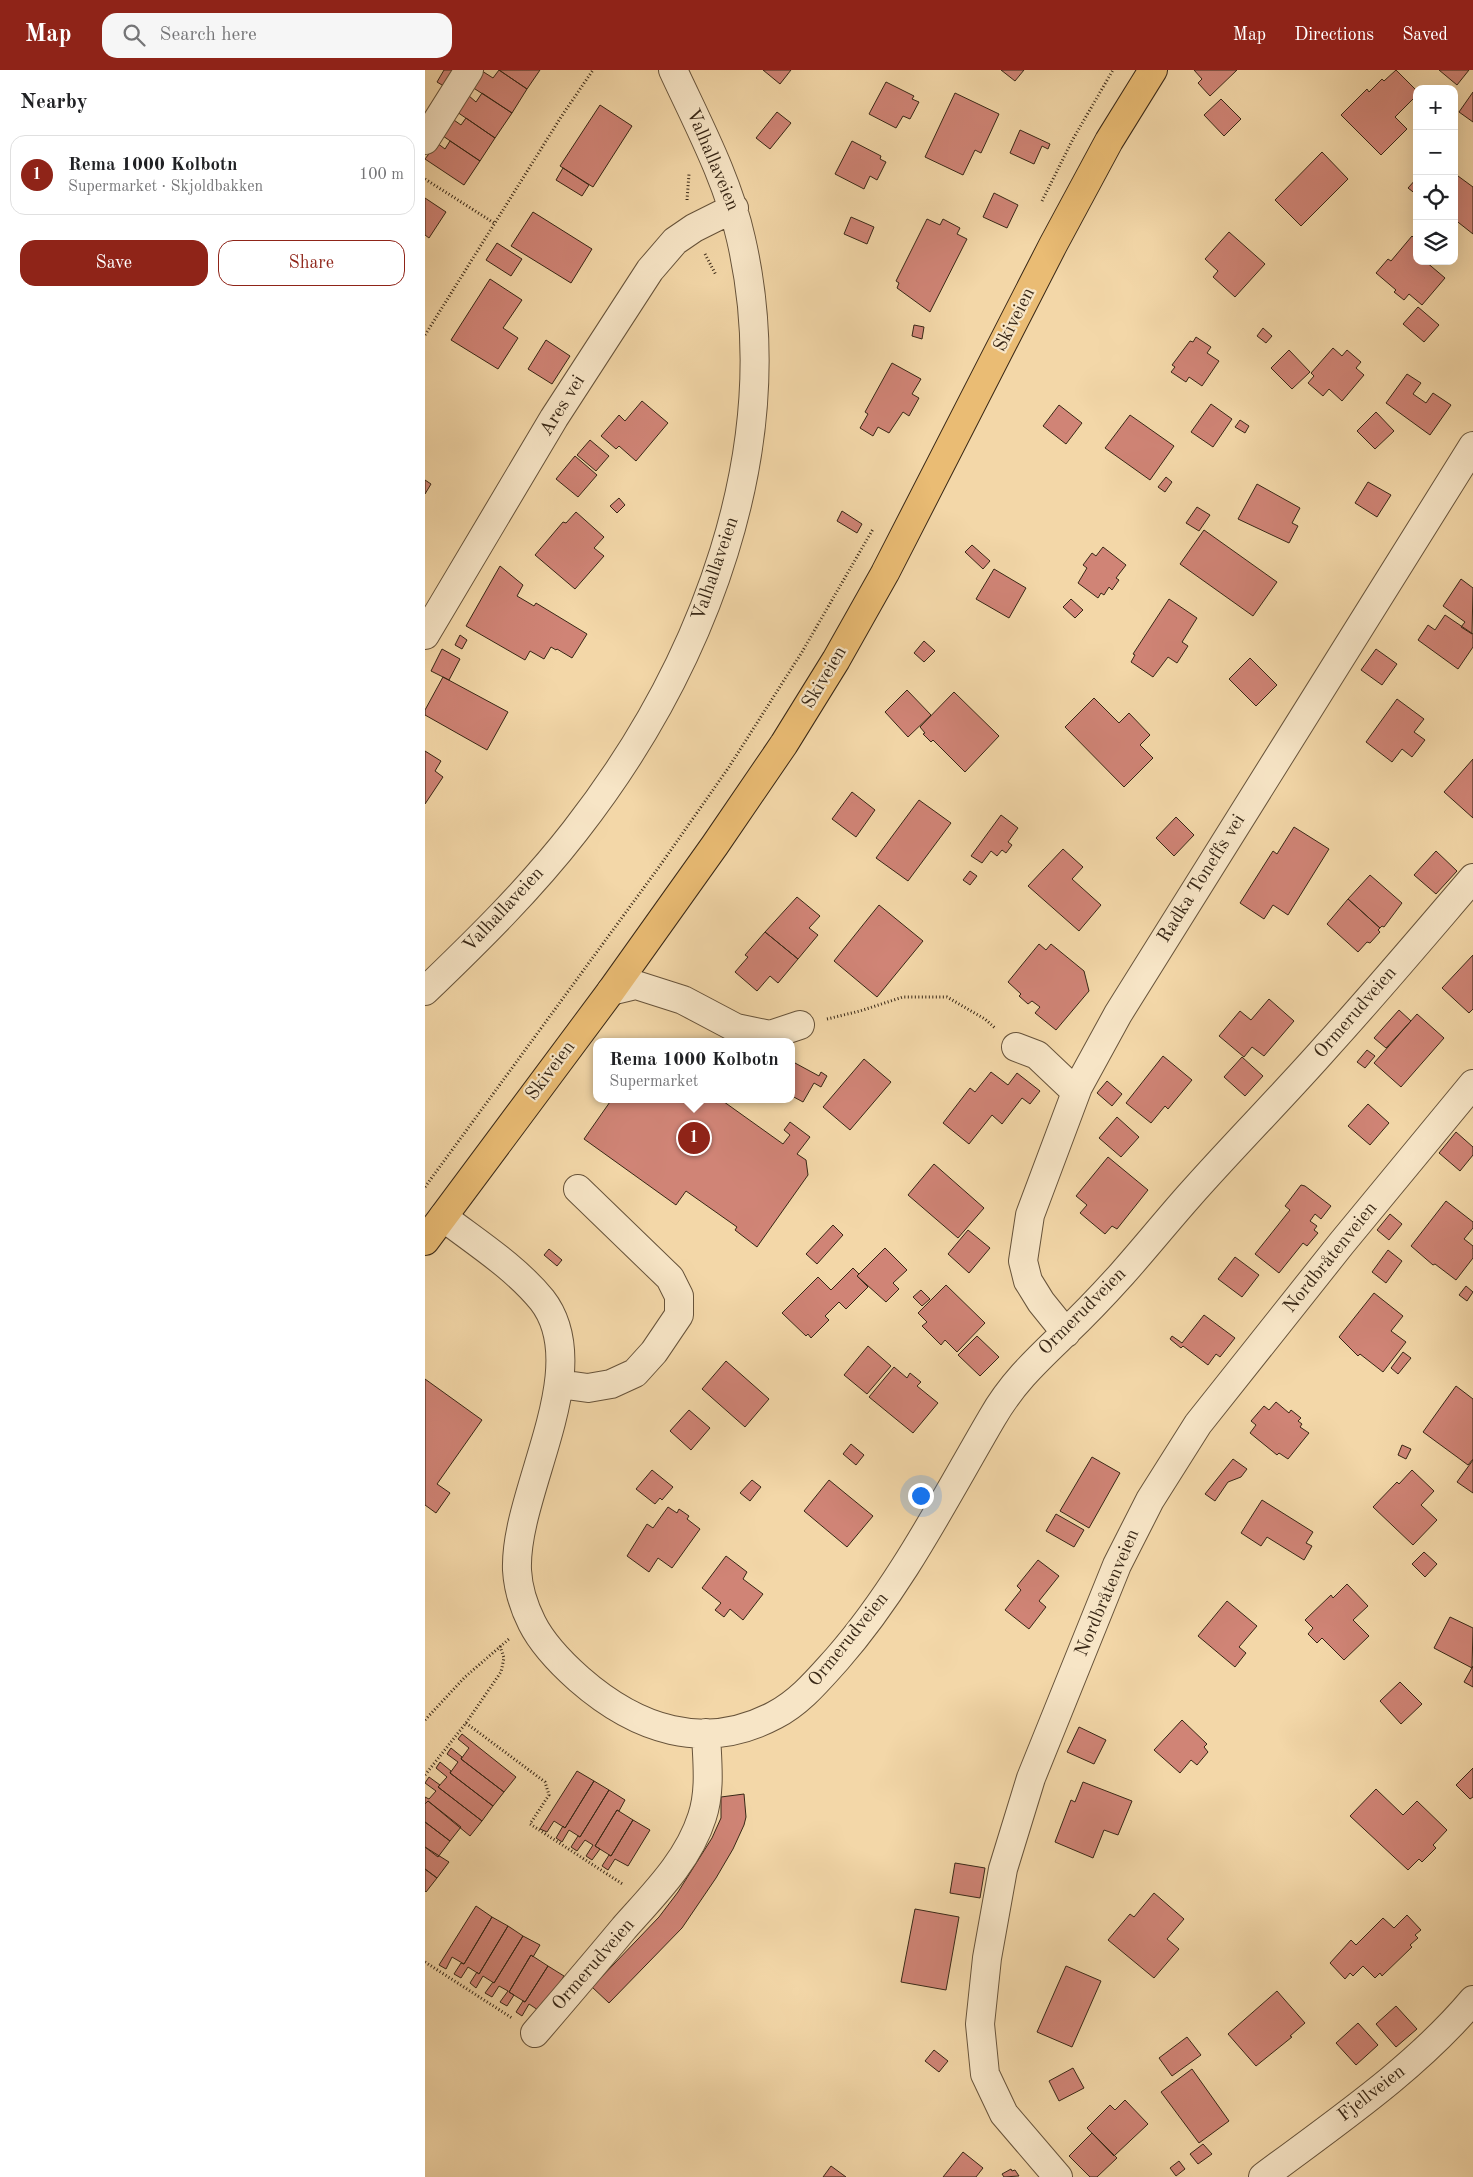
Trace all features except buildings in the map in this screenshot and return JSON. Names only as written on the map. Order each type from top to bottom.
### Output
[{"type":"main road","name":"Skiveien","points":[[425,1241],[611,991],[721,838],[784,744],[836,660],[885,573],[1104,149],[1153,70]]},
{"type":"street","points":[[425,140],[469,70]]},
{"type":"street","name":"Valhallaveien","points":[[425,991],[530,884],[575,831],[634,746],[673,677],[703,609],[718,569],[739,499],[749,451],[753,413],[755,354],[752,304],[743,249],[733,208],[673,70]]},
{"type":"street","name":"Ares vei","points":[[425,635],[554,418],[650,270],[675,241],[693,228],[733,208]]},
{"type":"street","name":"Radka Toneffs vei","points":[[1066,1333],[1041,1302],[1028,1281],[1023,1261],[1029,1215],[1076,1092],[1118,1014],[1473,446]]},
{"type":"street","name":"Ormerudveien","points":[[443,1217],[513,1271],[542,1300],[556,1326],[559,1341],[559,1384],[520,1536],[517,1568],[526,1608],[538,1634],[550,1651],[567,1668],[609,1704],[633,1718],[657,1727],[681,1732],[706,1733],[729,1731],[751,1725],[773,1716],[807,1692],[826,1672],[865,1623],[900,1574],[1007,1394],[1030,1366],[1066,1333],[1120,1276],[1190,1195],[1331,1042],[1473,878]]},
{"type":"street","points":[[611,991],[636,985],[683,1000],[736,1028],[770,1035],[800,1025]]},
{"type":"street","points":[[1016,1047],[1037,1056],[1076,1092]]},
{"type":"street","name":"Nordbråtenveien","points":[[1058,2177],[1004,2114],[985,2074],[980,2024],[987,1958],[1003,1869],[1031,1778],[1117,1565],[1150,1500],[1198,1424],[1328,1260],[1473,1084]]},
{"type":"street","points":[[559,1384],[588,1388],[611,1384],[635,1373],[654,1352],[679,1315],[679,1296],[670,1278],[578,1189]]},
{"type":"street","name":"Ormerudveien","points":[[535,2033],[631,1921],[650,1902],[695,1835],[702,1817],[709,1783],[706,1733]]},
{"type":"street","name":"Fjellveien","points":[[1263,2177],[1404,2070],[1437,2040],[1473,2000]]},
{"type":"path","points":[[425,335],[593,70]]},
{"type":"path","points":[[1037,210],[1073,139],[1113,70]]},
{"type":"path","points":[[425,179],[495,223]]},
{"type":"path","points":[[705,253],[720,284]]},
{"type":"path","points":[[425,1187],[659,867],[729,767],[801,652],[875,525]]},
{"type":"path","points":[[800,1025],[859,1011],[903,996],[947,996],[985,1019],[1016,1047]]},
{"type":"path","points":[[425,1720],[465,1677],[500,1646],[504,1658],[501,1672],[466,1723],[425,1775]]},
{"type":"path","points":[[466,1723],[545,1782],[549,1795],[530,1824],[650,1902]]},
{"type":"path","points":[[425,1962],[535,2033]]},
{"type":"place","name":"Rema 1000 Kolbotn","points":[[694,1138]]}]
